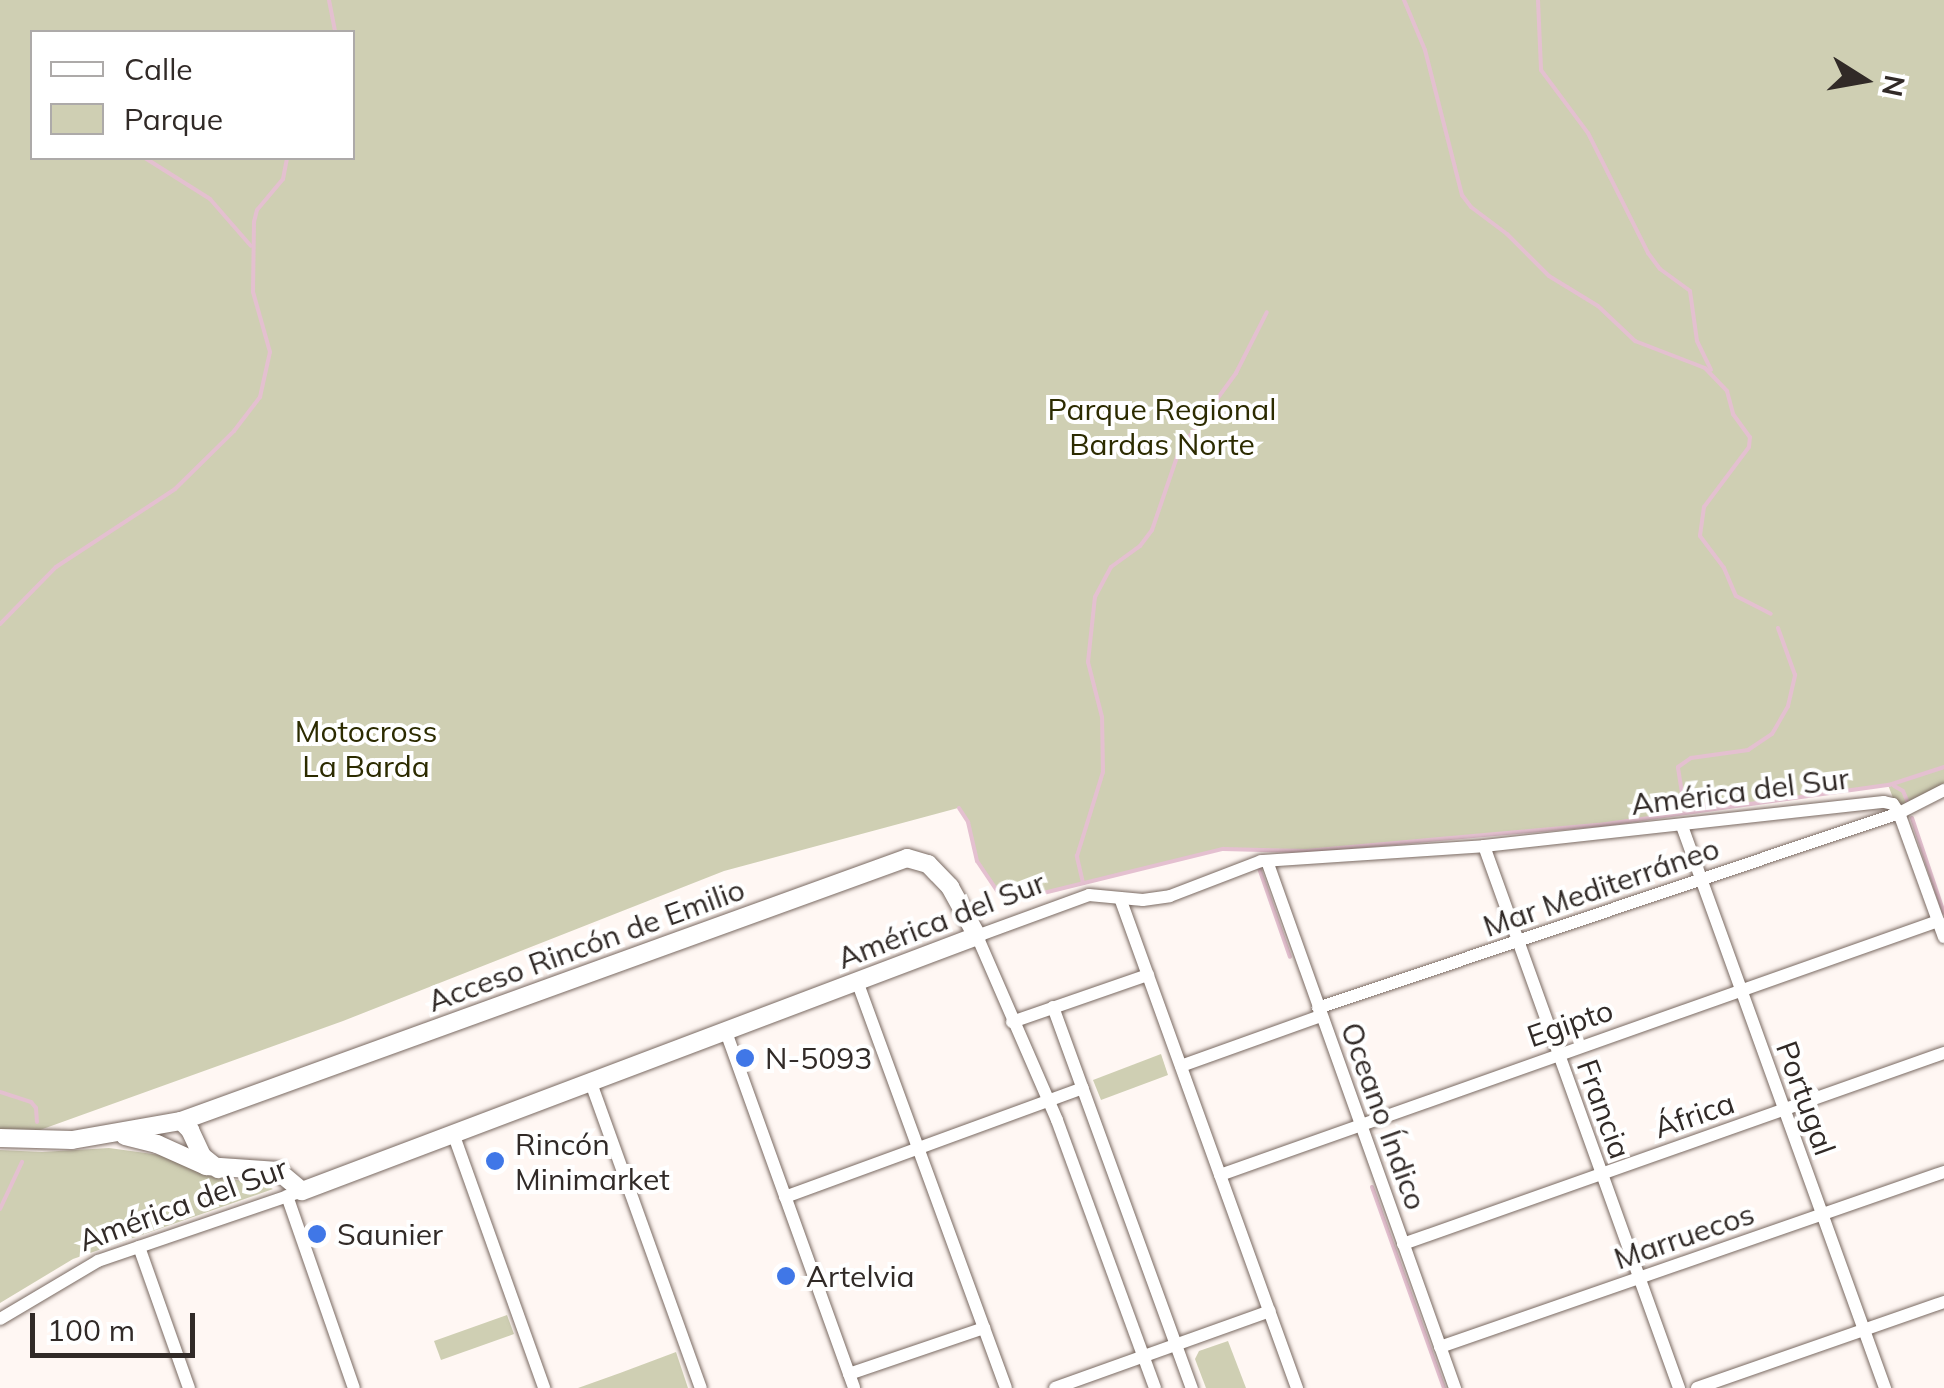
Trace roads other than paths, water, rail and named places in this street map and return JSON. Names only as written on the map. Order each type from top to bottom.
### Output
[{"type":"street","points":[[1944,790],[1900,814],[1944,937]]},
{"type":"street","name":"América del Sur","points":[[0,1319],[77,1271],[454,1136],[1088,896],[1170,896],[1267,861],[1484,846],[1879,802],[1893,804],[1900,814]]},
{"type":"street","name":"Mar Mediterráneo","points":[[1181,1066],[1517,941],[1900,814]]},
{"type":"street","name":"Portugal","points":[[1682,826],[1884,1388]]},
{"type":"street","name":"Francia","points":[[1484,846],[1679,1388]]},
{"type":"street","name":"Acceso Rincón de Emilio","points":[[0,1138],[51,1141],[181,1121],[908,858],[921,860],[944,880],[977,936]]},
{"type":"street","name":"Oceano Índico","points":[[1267,861],[1455,1388]]},
{"type":"street","points":[[1120,898],[1298,1388]]},
{"type":"street","name":"Egipto","points":[[1220,1175],[1938,921]]},
{"type":"street","points":[[977,936],[1048,1102],[1155,1388]]},
{"type":"street","points":[[1012,1022],[1148,975]]},
{"type":"street","points":[[857,981],[1006,1388]]},
{"type":"street","points":[[1054,1007],[1192,1388]]},
{"type":"street","points":[[726,1032],[852,1381],[984,1328]]},
{"type":"street","name":"África","points":[[1403,1244],[1944,1053]]},
{"type":"street","points":[[591,1083],[701,1388]]},
{"type":"street","points":[[785,1197],[1083,1088]]},
{"type":"street","points":[[181,1121],[190,1130],[202,1156],[218,1169]]},
{"type":"street","name":"Acceso Rincón de Emilio","points":[[114,1134],[145,1140],[218,1169],[271,1169],[284,1174],[295,1194]]},
{"type":"street","points":[[454,1136],[544,1388]]},
{"type":"street","name":"Marruecos","points":[[1440,1348],[1944,1172]]},
{"type":"street","points":[[295,1194],[354,1388]]},
{"type":"street","points":[[139,1247],[189,1388]]},
{"type":"street","points":[[1697,1388],[1944,1302]]},
{"type":"street","points":[[1055,1388],[1270,1312]]},
{"type":"waterway","points":[[329,0],[335,30]]},
{"type":"waterway","points":[[1404,0],[1425,50],[1462,195],[1471,207],[1507,234],[1549,276],[1598,306],[1635,341],[1705,368],[1727,391],[1733,414],[1750,437],[1749,447],[1704,507],[1700,536],[1724,568],[1736,596],[1771,614]]},
{"type":"waterway","points":[[1538,0],[1541,70],[1588,133],[1648,253],[1660,269],[1690,291],[1697,341],[1711,370]]},
{"type":"waterway","points":[[148,160],[210,199],[251,246]]},
{"type":"waterway","points":[[0,624],[56,567],[175,489],[234,431],[260,397],[270,352],[253,292],[254,222],[257,210],[283,179],[287,160]]},
{"type":"waterway","points":[[1083,883],[1077,856],[1103,772],[1102,717],[1088,662],[1095,597],[1111,567],[1140,546],[1152,530],[1179,451],[1236,373],[1267,312]]},
{"type":"waterway","points":[[1708,807],[1682,793],[1678,767],[1691,758],[1748,750],[1772,734],[1788,706],[1795,675],[1778,628]]},
{"type":"waterway","points":[[959,808],[968,822],[977,861],[998,892],[1019,899],[1223,849],[1306,851],[1599,825],[1889,785],[1944,767]]},
{"type":"waterway","points":[[1894,786],[1903,791],[1908,803]]},
{"type":"waterway","points":[[1912,818],[1944,913]]},
{"type":"waterway","points":[[1259,868],[1290,957]]},
{"type":"waterway","points":[[0,1092],[31,1102],[36,1108],[37,1122]]},
{"type":"waterway","points":[[0,1209],[22,1162]]},
{"type":"waterway","points":[[1372,1187],[1444,1388]]},
{"type":"place","name":"N-5093","points":[[745,1058]]},
{"type":"place","name":"Rincón Minimarket","points":[[495,1161]]},
{"type":"place","name":"Saunier","points":[[317,1234]]},
{"type":"place","name":"Artelvia","points":[[786,1276]]},
{"type":"park label","name":"Parque Regional Bardas Norte","points":[[1162,426]]},
{"type":"park label","name":"Motocross La Barda","points":[[366,748]]}]
